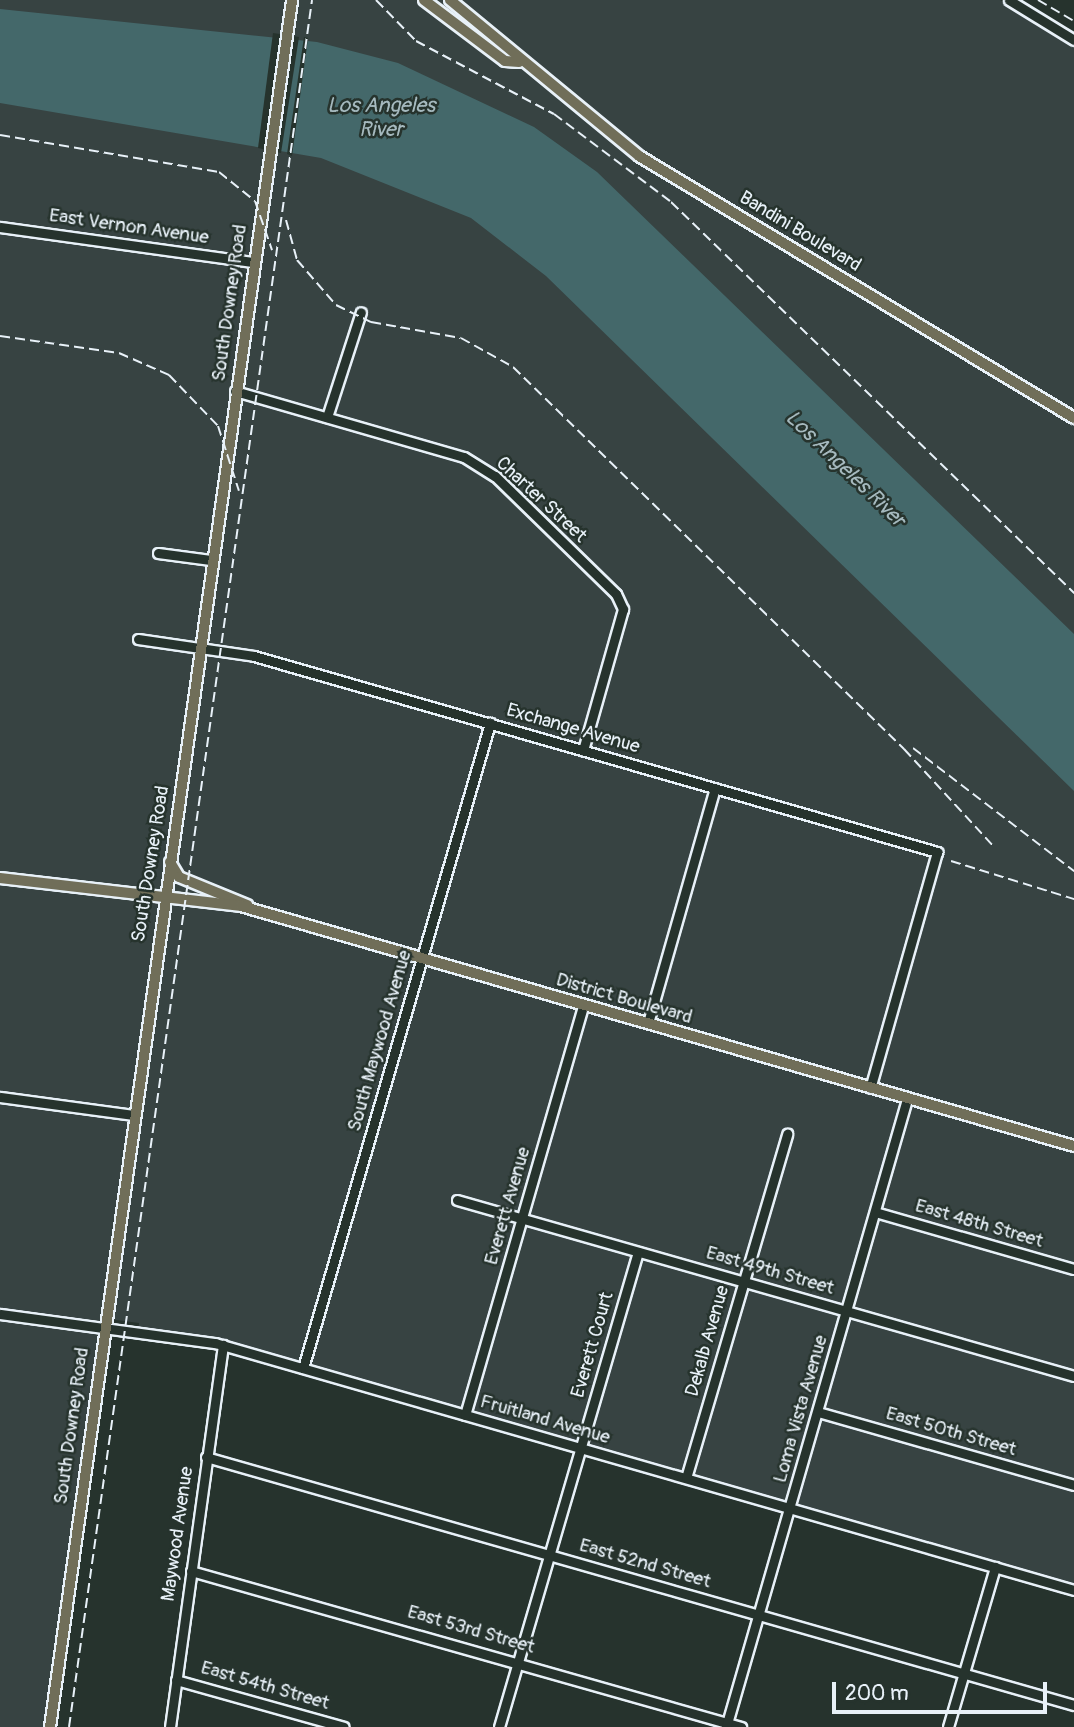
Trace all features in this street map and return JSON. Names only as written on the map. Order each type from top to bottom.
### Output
[{"type":"main road","name":"Bandini Boulevard","points":[[424,0],[505,61],[519,62]]},
{"type":"main road","name":"Bandini Boulevard","points":[[450,0],[513,48],[519,62],[639,156],[1074,418]]},
{"type":"main road","name":"South Downey Road","points":[[50,1727],[103,1328],[289,2]]},
{"type":"main road","points":[[169,861],[179,877],[222,890],[252,909]]},
{"type":"main road","name":"District Boulevard","points":[[0,878],[252,909],[1074,1146]]},
{"type":"street","points":[[1009,0],[1074,40]]},
{"type":"street","name":"East Vernon Avenue","points":[[0,227],[252,262]]},
{"type":"street","points":[[327,417],[361,313]]},
{"type":"street","name":"Charter Street","points":[[235,391],[464,457],[495,476],[619,597],[623,609],[583,750]]},
{"type":"street","points":[[158,553],[211,560]]},
{"type":"street","name":"Exchange Avenue","points":[[138,639],[254,656],[937,852],[870,1088]]},
{"type":"street","name":"South Maywood Avenue","points":[[303,1368],[490,723]]},
{"type":"street","points":[[648,1023],[715,788]]},
{"type":"street","name":"Everett Avenue","points":[[465,1415],[583,1006]]},
{"type":"street","points":[[0,1097],[133,1115]]},
{"type":"street","name":"Loma Vista Avenue","points":[[727,1725],[907,1099]]},
{"type":"street","name":"Dekalb Avenue","points":[[686,1478],[788,1134]]},
{"type":"street","name":"East 49th Street","points":[[457,1200],[1074,1376]]},
{"type":"street","name":"East 48th Street","points":[[875,1212],[1074,1269]]},
{"type":"street","name":"Everett Court","points":[[581,1448],[638,1252]]},
{"type":"street","name":"Fruitland Avenue","points":[[0,1314],[223,1345],[1074,1590]]},
{"type":"street","name":"Maywood Avenue","points":[[170,1727],[223,1345]]},
{"type":"street","name":"East 50th Street","points":[[818,1412],[1074,1485]]},
{"type":"street","points":[[499,1727],[581,1448]]},
{"type":"street","name":"East 52nd Street","points":[[206,1457],[1074,1705]]},
{"type":"street","points":[[948,1727],[995,1567]]},
{"type":"street","name":"East 53rd Street","points":[[191,1571],[519,1661],[741,1727]]},
{"type":"street","name":"East 54th Street","points":[[176,1680],[344,1727]]},
{"type":"shaded area","points":[[0,0],[1000,0],[1074,44],[1074,1592],[228,1347],[138,1334],[139,1323],[101,1318],[44,1727],[0,1727]]},
{"type":"water","name":"Los Angeles River","points":[[0,9],[317,42],[398,63],[534,127],[597,172],[1074,634],[1074,791],[546,276],[471,218],[321,158],[0,103]]},
{"type":"pier","points":[[273,33],[299,37],[281,153],[258,148]]},
{"type":"pier","points":[[304,37],[308,38],[292,156],[287,154]]},
{"type":"railway","points":[[69,1727],[312,0]]},
{"type":"railway","points":[[376,0],[416,41],[554,114],[671,202],[1074,593]]},
{"type":"railway","points":[[1038,0],[1074,21]]},
{"type":"railway","points":[[0,135],[219,172],[255,201],[272,250]]},
{"type":"railway","points":[[286,220],[297,260],[336,305],[371,322],[461,338],[513,367],[904,749],[995,848]]},
{"type":"railway","points":[[0,336],[119,353],[169,375],[218,426],[239,491]]},
{"type":"railway","points":[[913,748],[1074,871]]},
{"type":"railway","points":[[951,861],[1074,899]]}]
